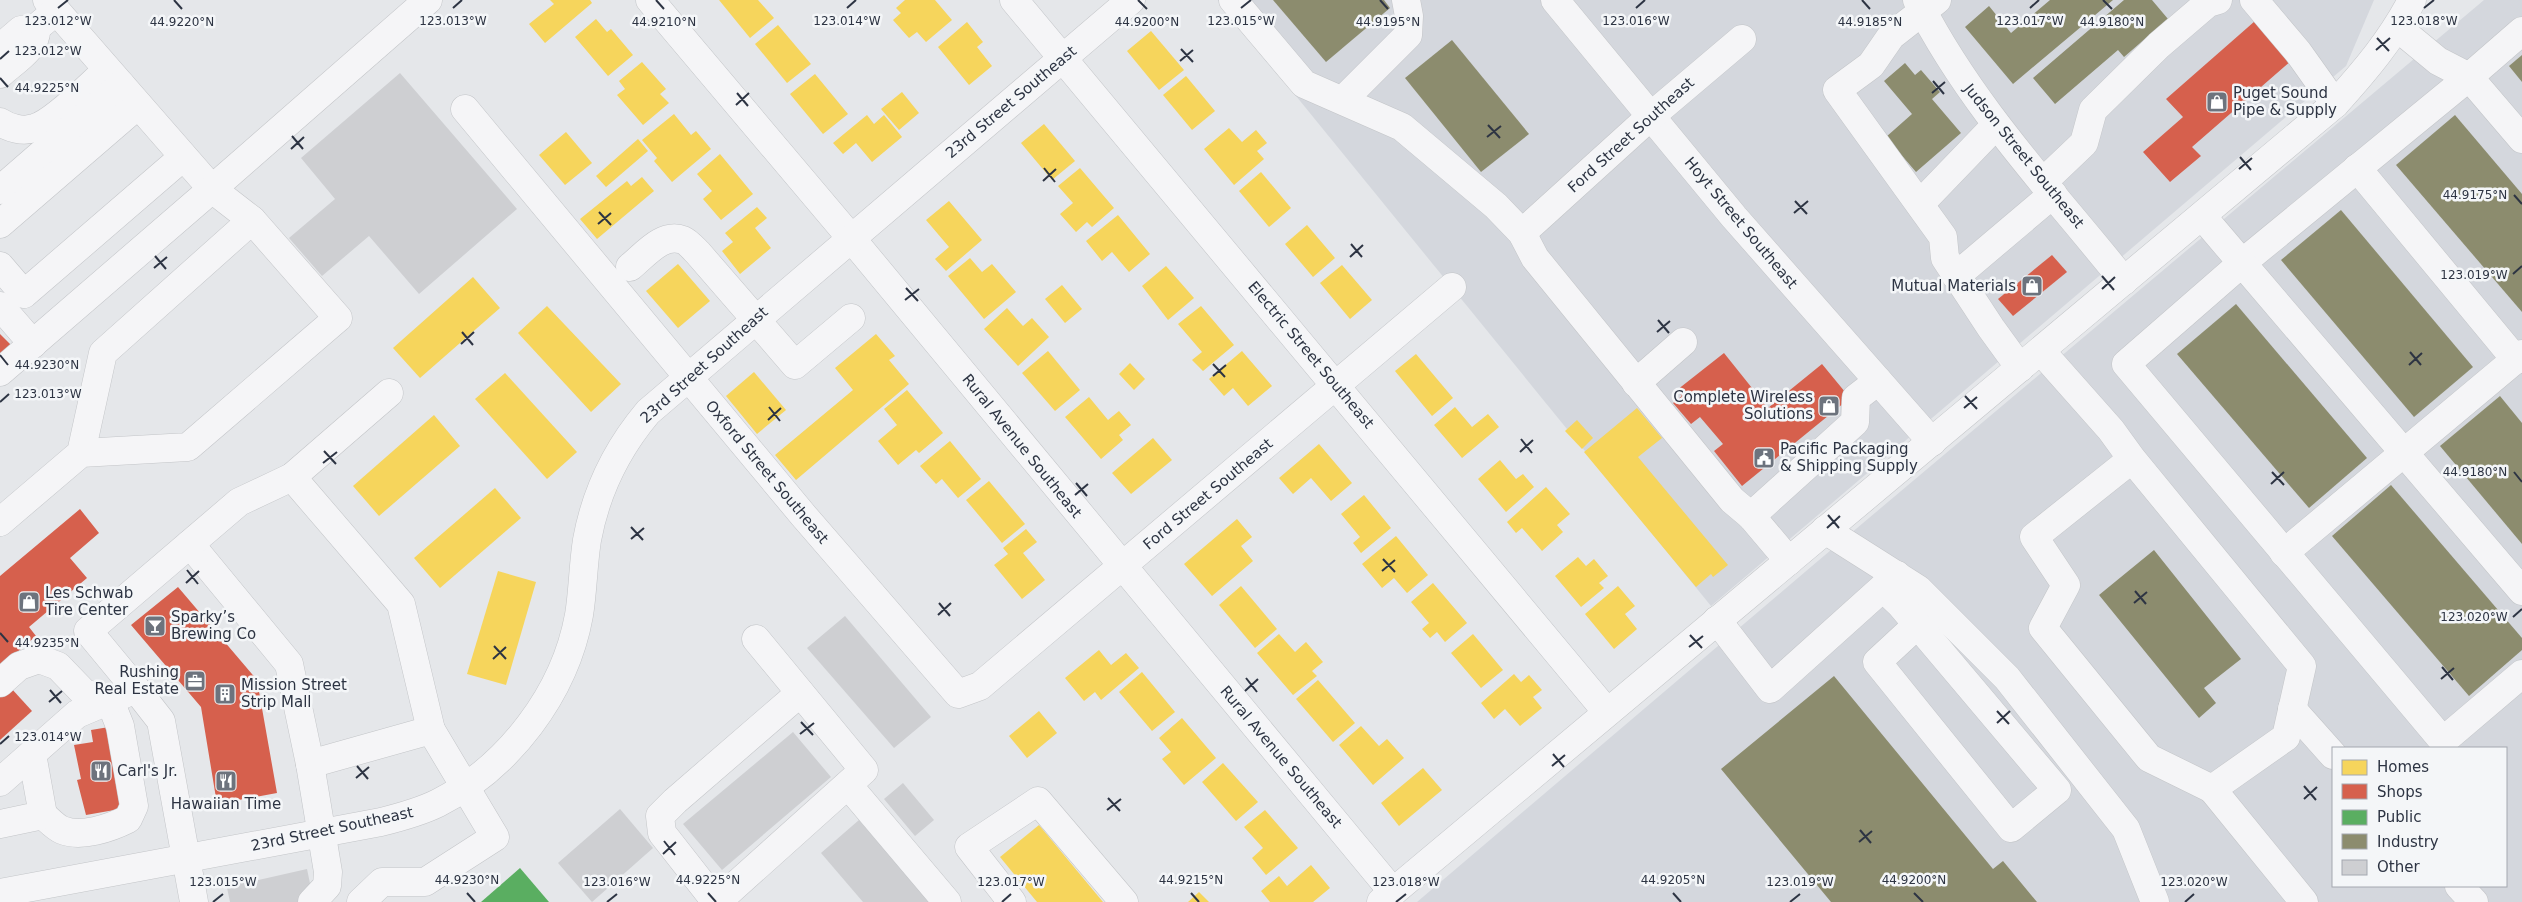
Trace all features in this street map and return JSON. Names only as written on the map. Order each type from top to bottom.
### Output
[{"type":"street","points":[[0,372],[428,0]]},
{"type":"street","name":"Rural Avenue Southeast","points":[[650,0],[851,238],[1122,567],[1387,897]]},
{"type":"street","name":"Electric Street Southeast","points":[[1014,0],[1606,712]]},
{"type":"street","name":"23rd Street Southeast","points":[[0,892],[381,822],[417,812],[440,802],[506,753],[532,724],[552,692],[570,652],[579,615],[587,539],[596,502],[610,467],[628,436],[648,412],[687,376],[1131,0]]},
{"type":"street","points":[[1234,0],[1304,84],[1402,127],[1496,206],[1522,234],[1535,258],[1732,500],[1751,516],[1789,561]]},
{"type":"street","points":[[1343,100],[1408,35],[1410,16],[1406,0]]},
{"type":"street","name":"Hoyt Street Southeast","points":[[1555,0],[1734,217],[1932,442]]},
{"type":"street","points":[[1956,276],[2048,188],[2084,143],[2093,110],[2159,45],[2208,3],[2218,0]]},
{"type":"street","points":[[2254,0],[2298,52],[2335,104]]},
{"type":"street","points":[[1387,897],[2335,104],[2374,60],[2398,28],[2412,0]]},
{"type":"street","points":[[1925,4],[1891,36],[1871,65],[1837,90],[1943,237],[1945,258],[2020,368]]},
{"type":"street","name":"Judson Street Southeast","points":[[1925,4],[1962,78],[1996,125],[2124,281]]},
{"type":"street","points":[[0,48],[20,30],[46,13]]},
{"type":"street","points":[[0,74],[32,46],[46,13]]},
{"type":"street","points":[[3,515],[81,453],[188,447],[338,318],[252,220],[212,189],[114,78],[46,13]]},
{"type":"street","points":[[2398,28],[2438,60],[2469,77],[2522,140]]},
{"type":"street","points":[[2522,31],[2469,77],[2242,263],[2126,364],[2443,741],[2522,674]]},
{"type":"street","name":"Ford Street Southeast","points":[[1522,234],[1651,116],[1742,39]]},
{"type":"street","points":[[0,122],[6,126],[19,129],[33,129],[46,123],[114,78]]},
{"type":"street","points":[[0,190],[114,78]]},
{"type":"street","points":[[0,224],[138,105]]},
{"type":"street","name":"Oxford Street Southeast","points":[[465,109],[809,523],[958,694]]},
{"type":"street","points":[[1920,204],[1996,125]]},
{"type":"street","points":[[0,266],[24,294],[183,157]]},
{"type":"street","points":[[2284,553],[2519,357],[2357,168]]},
{"type":"street","points":[[2202,216],[2522,591]]},
{"type":"street","points":[[81,453],[103,353],[252,220]]},
{"type":"street","points":[[630,268],[660,241],[670,238],[684,240],[698,253],[795,365],[851,318]]},
{"type":"street","name":"Ford Street Southeast","points":[[958,694],[980,686],[1452,287]]},
{"type":"street","points":[[0,306],[33,344]]},
{"type":"street","points":[[1636,383],[1683,342]]},
{"type":"street","points":[[2042,351],[2111,430],[2132,459],[2302,666],[2286,737],[2212,790]]},
{"type":"street","points":[[1751,516],[1855,422],[1856,398],[1878,381]]},
{"type":"street","points":[[194,902],[161,721],[88,630],[239,502],[292,477],[389,393]]},
{"type":"street","points":[[2132,459],[2034,537],[2066,585],[2043,628],[2149,758],[2212,790],[2304,902]]},
{"type":"street","points":[[292,477],[400,604],[431,730],[463,786],[495,836],[425,882],[382,882],[361,902]]},
{"type":"street","points":[[1825,530],[1890,581],[1917,625],[2057,790],[2011,828],[1877,662],[1917,625]]},
{"type":"street","points":[[190,544],[289,664],[310,764],[328,872],[327,886],[312,902]]},
{"type":"street","points":[[1717,620],[1770,689],[1890,581]]},
{"type":"street","points":[[1890,581],[1920,590],[2007,678],[2126,828],[2155,902]]},
{"type":"street","points":[[756,639],[864,770],[717,902],[662,833],[660,816],[674,800],[800,693]]},
{"type":"street","points":[[0,683],[18,666],[38,659],[58,666],[84,693],[110,701]]},
{"type":"street","points":[[0,782],[78,714],[136,689]]},
{"type":"street","points":[[32,754],[43,815],[60,830],[74,833],[112,827],[128,819],[134,806],[120,726],[110,701]]},
{"type":"street","points":[[2292,710],[2332,754]]},
{"type":"street","points":[[310,764],[431,730]]},
{"type":"street","points":[[848,785],[947,902]]},
{"type":"street","points":[[1012,902],[969,847],[1038,801],[1124,902]]},
{"type":"street","points":[[0,824],[43,815]]},
{"type":"street","points":[[2460,887],[2474,902]]},
{"type":"shaded area","points":[[1218,0],[2374,0],[2346,66],[1711,606]]},
{"type":"shaded area","points":[[2484,0],[2522,0],[2522,902],[1417,902],[1812,566]]},
{"type":"building: Homes","points":[[550,0],[590,0],[592,3],[545,43],[529,24],[554,4]]},
{"type":"building: Homes","points":[[719,0],[758,0],[774,18],[750,38]]},
{"type":"building: Homes","points":[[905,0],[935,0],[952,20],[926,42],[917,32],[909,38],[893,20],[901,13],[896,8]]},
{"type":"building: Homes","points":[[596,19],[607,32],[611,29],[633,55],[608,76],[575,37]]},
{"type":"building: Homes","points":[[967,22],[983,42],[977,47],[992,66],[969,85],[938,47]]},
{"type":"building: Homes","points":[[778,25],[811,64],[787,83],[755,44]]},
{"type":"building: Homes","points":[[1151,31],[1184,70],[1159,90],[1127,51]]},
{"type":"building: Homes","points":[[642,62],[666,89],[660,94],[669,103],[643,125],[617,95],[625,89],[619,81]]},
{"type":"building: Homes","points":[[815,74],[848,114],[823,134],[790,94]]},
{"type":"building: Homes","points":[[1186,76],[1215,111],[1192,130],[1163,95]]},
{"type":"building: Homes","points":[[902,92],[919,113],[899,130],[881,109]]},
{"type":"building: Homes","points":[[674,114],[691,135],[696,131],[711,149],[672,182],[654,161],[657,158],[642,140]]},
{"type":"building: Homes","points":[[867,115],[874,124],[884,115],[902,137],[872,162],[856,143],[843,154],[833,143]]},
{"type":"building: Homes","points":[[1044,124],[1075,161],[1052,180],[1021,143]]},
{"type":"building: Homes","points":[[1229,128],[1242,142],[1256,130],[1267,143],[1257,151],[1264,159],[1234,185],[1204,149]]},
{"type":"building: Homes","points":[[566,132],[592,163],[565,185],[539,155]]},
{"type":"building: Homes","points":[[638,139],[648,151],[606,187],[596,176]]},
{"type":"building: Homes","points":[[720,154],[753,194],[721,220],[703,199],[712,191],[697,174]]},
{"type":"building: Homes","points":[[1080,168],[1114,208],[1092,227],[1087,222],[1076,232],[1060,214],[1073,203],[1058,186]]},
{"type":"building: Homes","points":[[1261,172],[1291,208],[1269,227],[1239,191]]},
{"type":"building: Homes","points":[[642,177],[654,191],[597,239],[580,219],[627,181],[631,186]]},
{"type":"building: Homes","points":[[949,201],[982,240],[946,271],[935,259],[949,247],[926,220]]},
{"type":"building: Homes","points":[[757,207],[767,218],[755,228],[771,248],[740,274],[722,251],[733,242],[725,233]]},
{"type":"building: Homes","points":[[1118,215],[1150,254],[1129,272],[1112,252],[1102,261],[1086,241]]},
{"type":"building: Homes","points":[[1307,225],[1335,258],[1313,277],[1285,244]]},
{"type":"building: Homes","points":[[970,258],[982,272],[992,264],[1016,292],[984,319],[948,276]]},
{"type":"building: Homes","points":[[678,264],[710,301],[678,328],[646,291]]},
{"type":"building: Homes","points":[[1342,265],[1372,300],[1350,319],[1320,283]]},
{"type":"building: Homes","points":[[1166,266],[1194,298],[1168,320],[1142,286]]},
{"type":"building: Homes","points":[[473,277],[500,308],[420,378],[393,348]]},
{"type":"building: Homes","points":[[1062,285],[1082,309],[1065,323],[1045,299]]},
{"type":"building: Homes","points":[[547,306],[621,384],[591,412],[518,333]]},
{"type":"building: Homes","points":[[1201,306],[1234,345],[1203,371],[1192,360],[1202,352],[1178,324]]},
{"type":"building: Homes","points":[[1007,308],[1023,326],[1032,318],[1049,337],[1018,366],[984,329]]},
{"type":"building: Homes","points":[[876,334],[895,356],[889,360],[909,384],[796,480],[775,455],[853,390],[835,368]]},
{"type":"building: Homes","points":[[1048,351],[1080,390],[1055,411],[1022,373]]},
{"type":"building: Homes","points":[[1242,351],[1272,386],[1248,406],[1233,388],[1224,396],[1209,379]]},
{"type":"building: Homes","points":[[1416,354],[1453,398],[1432,416],[1395,371]]},
{"type":"building: Homes","points":[[1130,363],[1145,379],[1134,390],[1119,374]]},
{"type":"building: Homes","points":[[754,372],[786,410],[757,434],[726,396]]},
{"type":"building: Homes","points":[[505,373],[577,452],[547,479],[475,399]]},
{"type":"building: Homes","points":[[907,390],[943,433],[919,453],[916,450],[898,465],[878,441],[897,425],[884,409]]},
{"type":"building: Homes","points":[[1089,397],[1108,420],[1119,411],[1131,425],[1119,435],[1123,440],[1101,459],[1065,417]]},
{"type":"building: Homes","points":[[1455,407],[1472,427],[1488,414],[1499,427],[1462,458],[1434,425]]},
{"type":"building: Homes","points":[[1637,408],[1662,438],[1638,457],[1728,565],[1713,577],[1711,574],[1696,587],[1584,452]]},
{"type":"building: Homes","points":[[434,415],[460,446],[379,516],[353,486]]},
{"type":"building: Homes","points":[[1577,420],[1593,438],[1582,449],[1565,431]]},
{"type":"building: Homes","points":[[1153,438],[1172,460],[1131,494],[1112,473]]},
{"type":"building: Homes","points":[[950,441],[981,479],[958,498],[942,479],[936,484],[920,466]]},
{"type":"building: Homes","points":[[1319,444],[1352,483],[1331,501],[1311,478],[1293,494],[1279,478]]},
{"type":"building: Homes","points":[[1500,460],[1516,479],[1523,474],[1534,487],[1506,512],[1478,479]]},
{"type":"building: Homes","points":[[989,481],[1025,524],[1002,543],[966,500]]},
{"type":"building: Homes","points":[[1546,487],[1570,514],[1557,525],[1563,532],[1542,551],[1522,528],[1516,533],[1507,522]]},
{"type":"building: Homes","points":[[495,488],[521,518],[440,588],[414,558]]},
{"type":"building: Homes","points":[[1364,495],[1391,528],[1361,553],[1353,543],[1360,537],[1341,514]]},
{"type":"building: Homes","points":[[1237,519],[1252,537],[1241,546],[1253,561],[1212,596],[1184,564]]},
{"type":"building: Homes","points":[[1026,529],[1037,542],[1023,553],[1045,580],[1022,599],[994,565],[1008,554],[1003,548]]},
{"type":"building: Homes","points":[[1396,536],[1428,575],[1407,593],[1394,578],[1382,588],[1362,564]]},
{"type":"building: Homes","points":[[1578,557],[1586,566],[1594,559],[1608,576],[1599,583],[1604,588],[1581,607],[1555,576]]},
{"type":"building: Homes","points":[[498,571],[536,582],[506,685],[467,674]]},
{"type":"building: Homes","points":[[1433,583],[1467,623],[1445,642],[1437,632],[1430,638],[1422,629],[1429,623],[1411,602]]},
{"type":"building: Homes","points":[[1241,586],[1277,629],[1255,648],[1219,605]]},
{"type":"building: Homes","points":[[1618,586],[1635,606],[1625,614],[1637,629],[1614,649],[1585,614]]},
{"type":"building: Homes","points":[[1279,634],[1295,652],[1306,642],[1323,662],[1312,671],[1317,676],[1293,695],[1257,653]]},
{"type":"building: Homes","points":[[1473,634],[1503,670],[1481,688],[1451,653]]},
{"type":"building: Homes","points":[[1099,650],[1111,665],[1126,653],[1139,668],[1101,700],[1095,692],[1084,701],[1065,678]]},
{"type":"building: Homes","points":[[1142,672],[1175,712],[1152,731],[1119,692]]},
{"type":"building: Homes","points":[[1514,674],[1521,682],[1529,675],[1542,690],[1533,697],[1542,708],[1520,726],[1505,709],[1494,719],[1481,703]]},
{"type":"building: Homes","points":[[1318,680],[1355,723],[1333,742],[1296,699]]},
{"type":"building: Homes","points":[[1039,711],[1057,733],[1027,758],[1009,736]]},
{"type":"building: Homes","points":[[1182,718],[1216,758],[1184,785],[1162,759],[1171,752],[1159,738]]},
{"type":"building: Homes","points":[[1361,726],[1379,746],[1387,739],[1404,758],[1373,785],[1339,745]]},
{"type":"building: Homes","points":[[1223,763],[1258,802],[1236,821],[1202,782]]},
{"type":"building: Homes","points":[[1423,768],[1442,790],[1399,826],[1381,803]]},
{"type":"building: Homes","points":[[1265,810],[1298,848],[1266,875],[1252,858],[1263,848],[1244,827]]},
{"type":"building: Homes","points":[[1039,825],[1103,902],[1037,902],[1000,857]]},
{"type":"building: Homes","points":[[1311,865],[1330,888],[1313,902],[1270,902],[1261,891],[1279,876],[1287,886]]},
{"type":"building: Homes","points":[[1199,892],[1209,902],[1188,902]]},
{"type":"building: Shops","points":[[2255,21],[2291,61],[2192,147],[2201,156],[2170,182],[2143,152],[2183,117],[2166,99]]},
{"type":"building: Shops","name":"Mutual Materials","points":[[2052,255],[2067,272],[2013,316],[1998,299]]},
{"type":"building: Shops","points":[[0,334],[11,345],[0,355]]},
{"type":"building: Shops","points":[[1724,353],[1768,408],[1822,364],[1850,398],[1742,486],[1714,451],[1723,444],[1700,417],[1691,424],[1673,403],[1682,396],[1677,390]]},
{"type":"building: Shops","name":"Les Schwab Tire Center","points":[[80,509],[99,533],[70,558],[87,578],[29,627],[36,636],[0,667],[0,576]]},
{"type":"building: Shops","name":"Mission Street Strip Mall","points":[[178,587],[257,680],[277,793],[217,804],[201,707],[131,625]]},
{"type":"building: Shops","points":[[11,688],[32,711],[0,740],[0,697]]},
{"type":"building: Shops","name":"Carl's Jr.","points":[[109,727],[126,808],[86,815],[77,780],[81,779],[74,745],[93,742],[91,730]]},
{"type":"building: Public","points":[[520,868],[549,902],[481,902]]},
{"type":"building: Industry","points":[[1273,0],[1384,0],[1390,8],[1326,62]]},
{"type":"building: Industry","points":[[2050,0],[2113,0],[2013,84],[1965,27],[1989,6],[2011,33]]},
{"type":"building: Industry","points":[[2124,0],[2152,0],[2168,19],[2124,57],[2118,50],[2055,104],[2033,78]]},
{"type":"building: Industry","points":[[1452,40],[1529,134],[1481,172],[1405,78]]},
{"type":"building: Industry","points":[[2522,55],[2522,82],[2509,66]]},
{"type":"building: Industry","points":[[1905,63],[1915,75],[1921,70],[1940,92],[1932,99],[1961,133],[1916,172],[1886,137],[1912,114],[1884,81]]},
{"type":"building: Industry","points":[[2455,115],[2522,194],[2522,312],[2396,165]]},
{"type":"building: Industry","points":[[2341,210],[2473,367],[2414,417],[2281,260]]},
{"type":"building: Industry","points":[[2236,304],[2367,458],[2309,508],[2177,354]]},
{"type":"building: Industry","points":[[2500,396],[2522,423],[2522,544],[2440,446]]},
{"type":"building: Industry","points":[[2391,485],[2522,638],[2522,650],[2469,696],[2332,536]]},
{"type":"building: Industry","points":[[2154,550],[2241,659],[2204,688],[2216,703],[2199,718],[2099,595]]},
{"type":"building: Industry","points":[[1834,676],[1993,869],[2003,861],[2037,902],[1831,902],[1721,769]]},
{"type":"building: Other","points":[[400,73],[517,209],[419,294],[369,236],[322,276],[289,238],[335,199],[301,158]]},
{"type":"building: Other","points":[[845,616],[931,717],[894,748],[807,648]]},
{"type":"building: Other","points":[[793,732],[831,777],[722,870],[683,824]]},
{"type":"building: Other","points":[[903,783],[934,820],[915,836],[884,799]]},
{"type":"building: Other","points":[[620,809],[653,848],[592,902],[558,863]]},
{"type":"building: Other","points":[[859,820],[929,902],[863,902],[821,853]]},
{"type":"building: Other","points":[[307,869],[312,893],[302,902],[230,902],[226,883],[253,877],[254,881]]},
{"type":"place","name":"Puget Sound Pipe & Supply","points":[[2217,102]]},
{"type":"place","name":"Mutual Materials","points":[[2032,286]]},
{"type":"place","name":"Complete Wireless Solutions","points":[[1829,406]]},
{"type":"place","name":"Pacific Packaging & Shipping Supply","points":[[1764,458]]},
{"type":"place","name":"Les Schwab Tire Center","points":[[29,602]]},
{"type":"place","name":"Sparky’s Brewing Co","points":[[155,626]]},
{"type":"place","name":"Rushing Real Estate","points":[[195,681]]},
{"type":"place","name":"Mission Street Strip Mall","points":[[225,694]]},
{"type":"place","name":"Carl's Jr.","points":[[101,771]]},
{"type":"place","name":"Hawaiian Time","points":[[226,781]]}]
